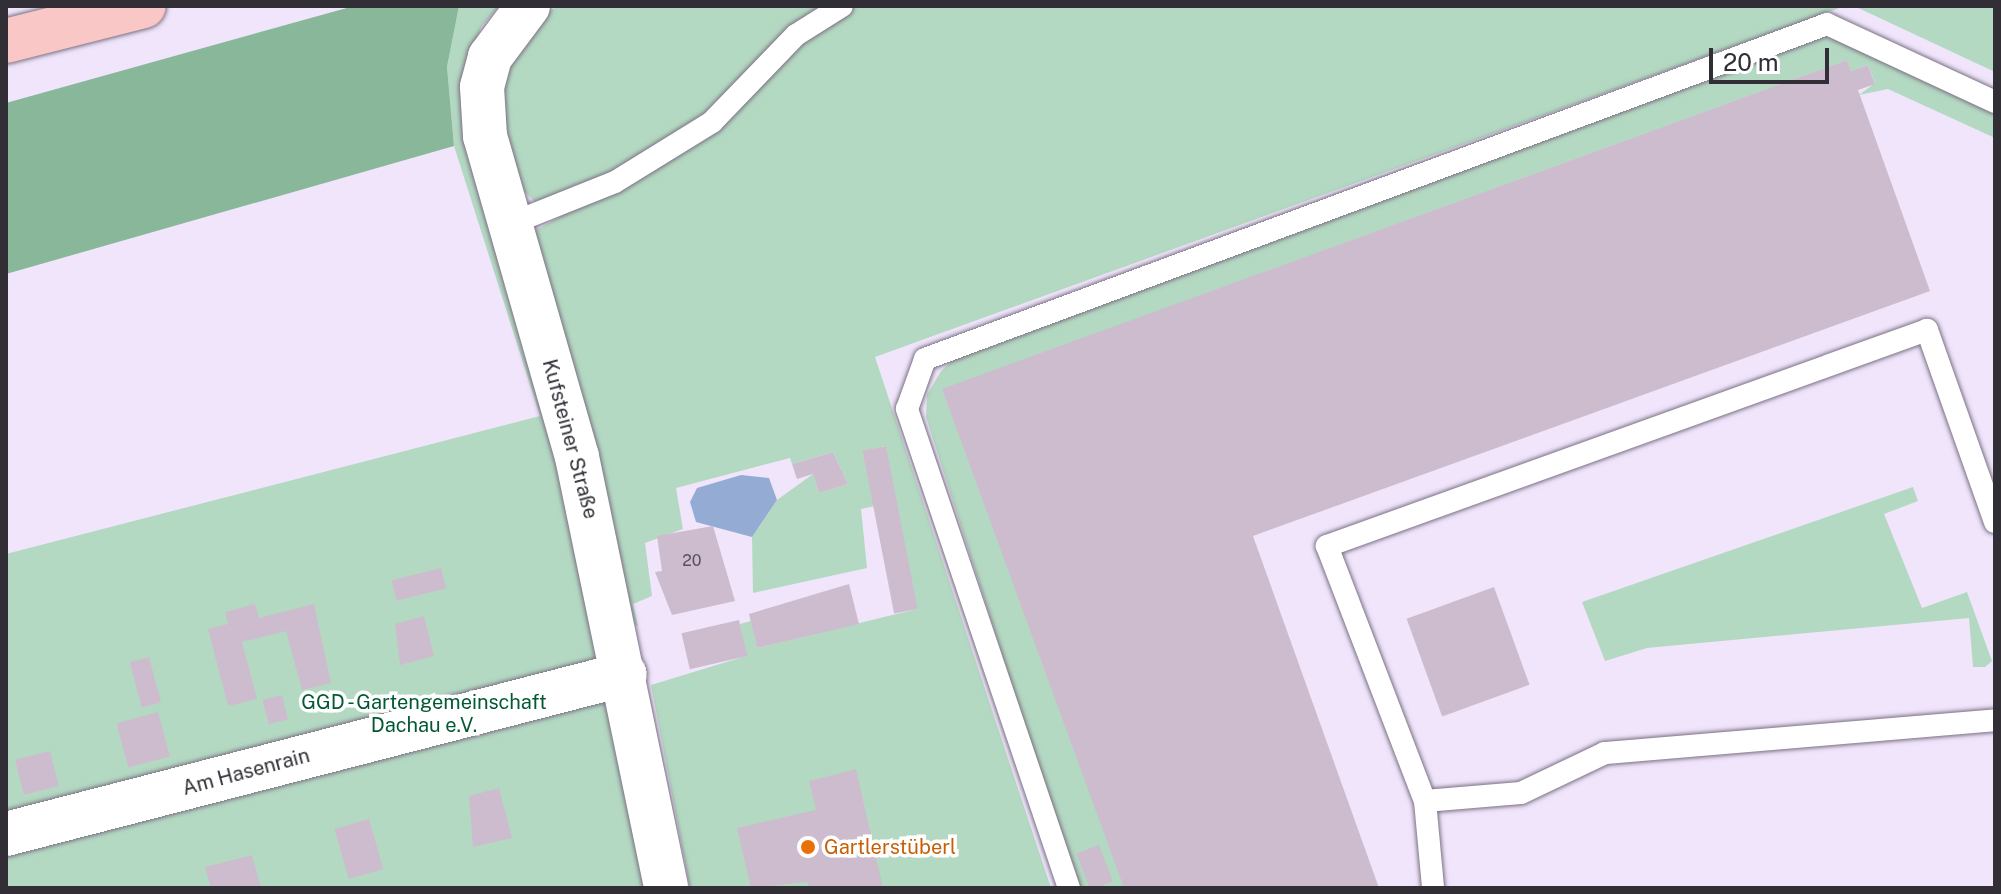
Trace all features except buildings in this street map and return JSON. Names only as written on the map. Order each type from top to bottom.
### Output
[{"type":"highway","points":[[6,41],[144,6]]},
{"type":"street","name":"Kufsteiner Straße","points":[[528,6],[498,44],[482,87],[485,136],[577,457],[625,674],[666,888]]},
{"type":"street","name":"Am Hasenrain","points":[[6,834],[625,674]]},
{"type":"lane","points":[[510,224],[615,182],[712,122],[796,35],[842,6]]},
{"type":"lane","points":[[1069,888],[907,409],[925,359],[1827,24],[1995,102]]},
{"type":"lane","points":[[1433,888],[1425,801],[1327,546],[1927,330],[1995,522]]},
{"type":"lane","points":[[1425,801],[1521,793],[1605,753],[1995,720]]},
{"type":"green space","points":[[354,6],[459,6],[447,67],[454,146],[6,274],[6,103]]},
{"type":"green space","name":"GGD - Gartengemeinschaft Dachau e.V.","points":[[459,6],[499,6],[481,27],[463,77],[466,149],[577,530],[571,538],[648,888],[6,888],[6,554],[540,416],[454,146],[447,67]]},
{"type":"green space","points":[[559,6],[1845,6],[875,357],[1051,888],[690,888],[651,685],[746,656],[740,624],[751,621],[757,648],[917,609],[885,446],[863,451],[875,506],[861,509],[867,568],[753,593],[752,537],[777,500],[813,474],[819,493],[848,484],[833,452],[792,464],[790,458],[676,488],[683,529],[645,543],[652,596],[633,604],[638,626],[630,623],[531,233],[565,214],[559,197],[535,202],[506,173],[497,83],[545,13]]},
{"type":"green space","points":[[1854,6],[1995,6],[1995,72]]},
{"type":"green space","points":[[1831,33],[1995,109],[1995,138],[1888,89],[1859,95],[1875,83],[1868,65],[1851,71],[1847,60],[1172,306],[1124,888],[1077,888],[926,417],[927,395],[941,371],[961,352]]},
{"type":"green space","points":[[1913,487],[1918,501],[1884,514],[1922,608],[1967,592],[1992,661],[1985,667],[1973,667],[1969,618],[1647,648],[1605,661],[1582,602]]},
{"type":"water","points":[[741,475],[769,478],[777,500],[752,537],[696,522],[690,502],[697,488]]},
{"type":"place","name":"Gartlerstüberl","points":[[808,847]]}]
